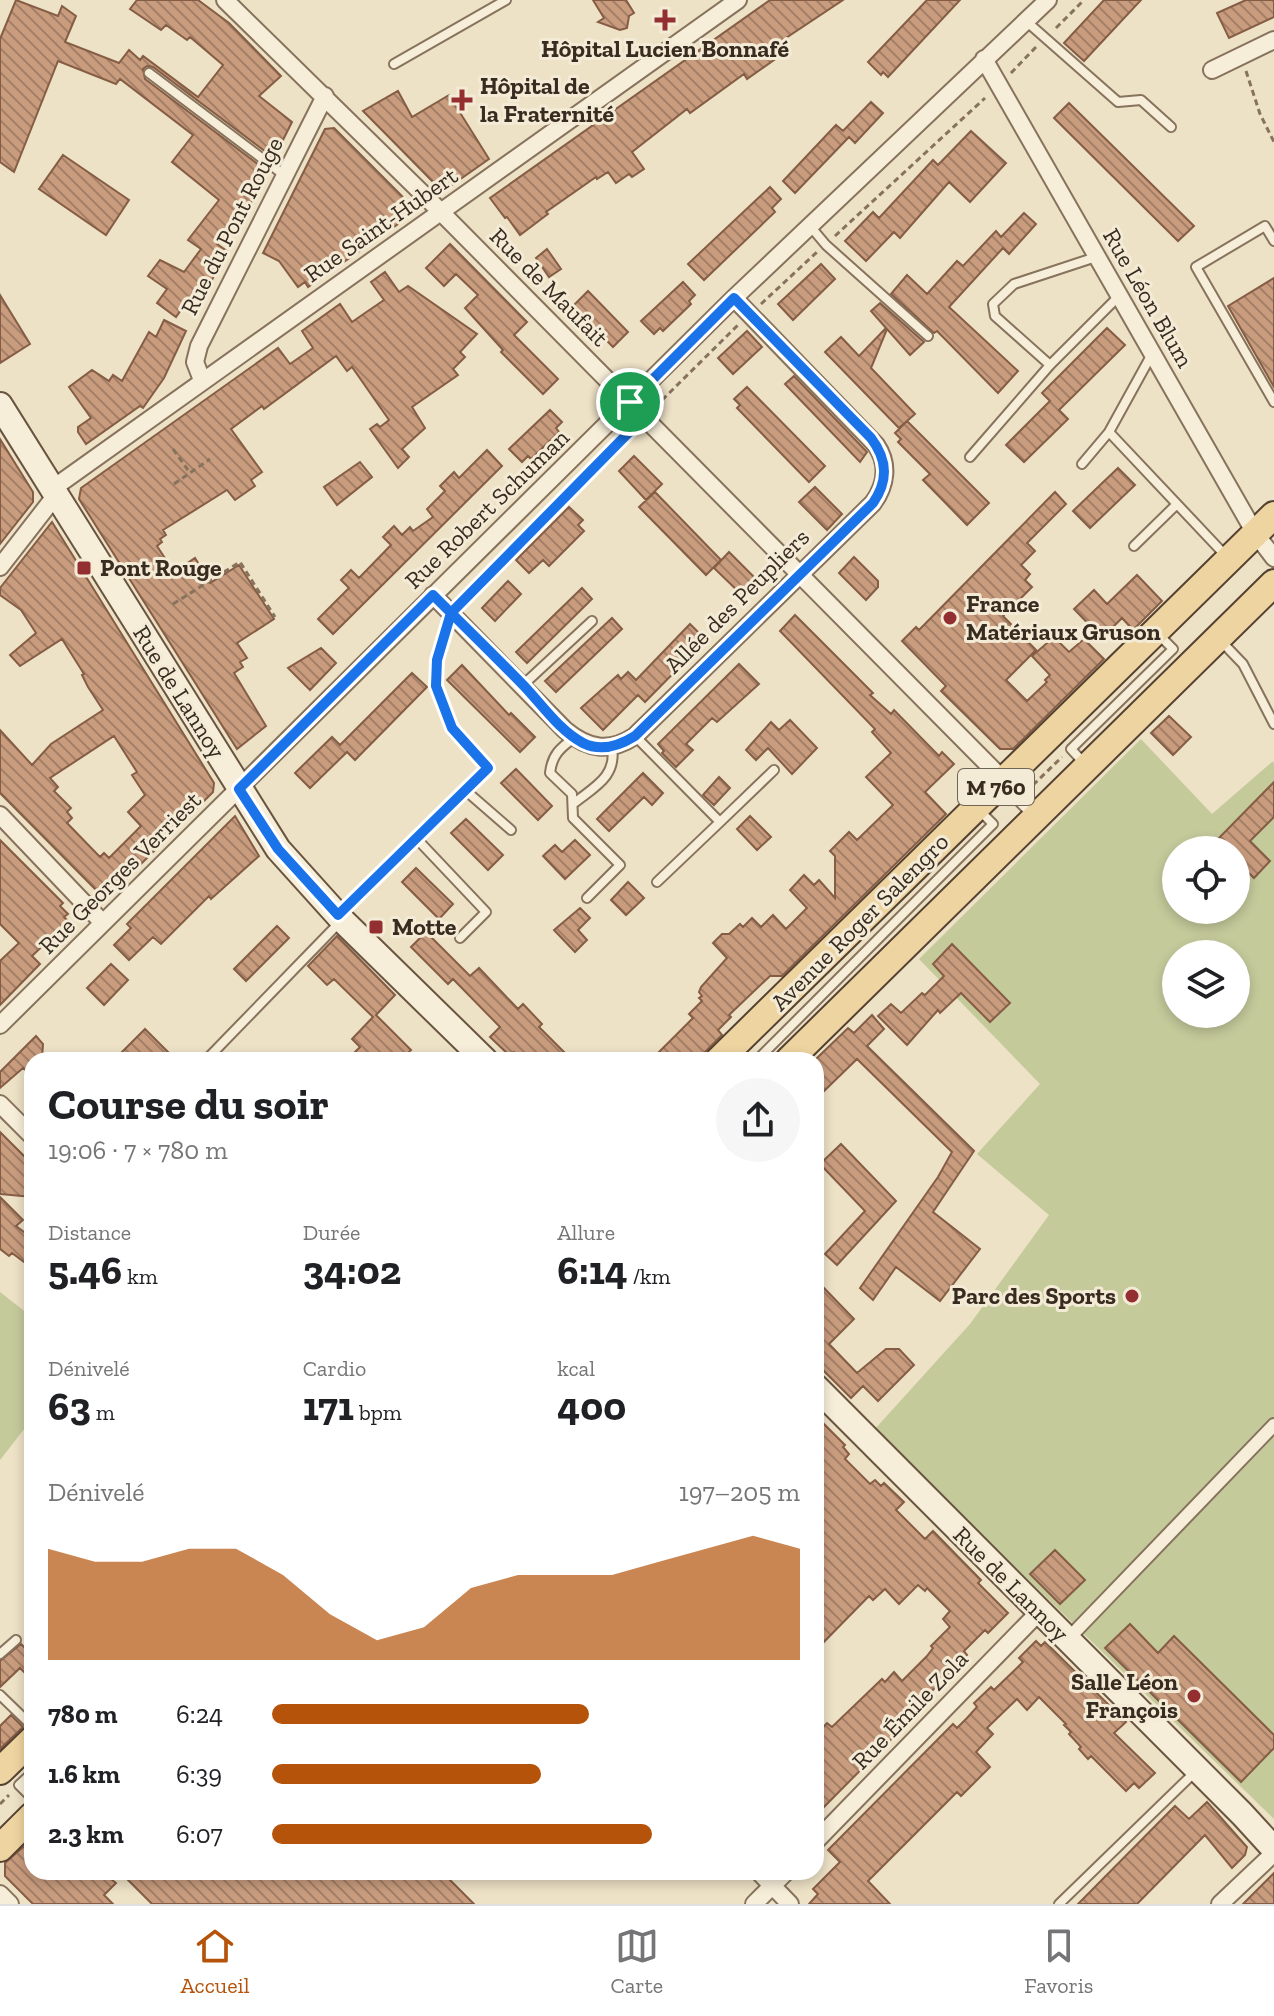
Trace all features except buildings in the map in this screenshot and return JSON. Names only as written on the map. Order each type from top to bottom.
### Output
[{"type":"main road","name":"Rue de Lannoy","points":[[3,416],[284,857],[340,918],[477,1052]]},
{"type":"main road","name":"Avenue Roger Salengro","points":[[728,1052],[853,946],[985,815],[1004,779],[1265,524]]},
{"type":"main road","name":"Avenue Roger Salengro","points":[[797,1052],[1038,815],[1079,757],[1219,640],[1274,583]]},
{"type":"main road","name":"Rue de Lannoy","points":[[824,1398],[1197,1769],[1274,1851]]},
{"type":"main road","points":[[0,1771],[24,1748]]},
{"type":"main road","points":[[0,1848],[24,1824]]},
{"type":"street","name":"Rue de Maufait","points":[[225,0],[442,213],[1038,815]]},
{"type":"street","name":"Rue Saint-Hubert","points":[[0,567],[54,492],[202,380],[442,213],[738,0]]},
{"type":"street","name":"Rue Robert Schuman","points":[[239,789],[734,298],[1048,0]]},
{"type":"street","points":[[1212,70],[1274,40]]},
{"type":"street","name":"Rue Léon Blum","points":[[984,59],[1152,353],[1265,524],[1274,558]]},
{"type":"street","name":"Rue du Pont Rouge","points":[[202,380],[195,362],[199,346],[325,96]]},
{"type":"street","name":"Allée des Peupliers","points":[[612,747],[635,736],[873,503],[884,480],[884,461],[871,438],[734,298]]},
{"type":"street","points":[[433,595],[574,737],[594,747],[612,747]]},
{"type":"street","name":"Rue Georges Verriest","points":[[0,1025],[239,789]]},
{"type":"street","points":[[0,815],[103,923]]},
{"type":"street","points":[[0,1104],[24,1128]]},
{"type":"street","points":[[1067,1640],[1274,1425]]},
{"type":"street","name":"Rue Émile Zola","points":[[824,1833],[1039,1612]]},
{"type":"street","points":[[1220,1904],[1274,1851]]},
{"type":"street","points":[[766,1880],[790,1904]]},
{"type":"street","points":[[754,1904],[778,1880]]},
{"type":"street","points":[[0,1894],[10,1904]]},
{"type":"lane","points":[[394,64],[506,0]]},
{"type":"lane","points":[[1025,21],[1118,102],[1141,100],[1171,127]]},
{"type":"lane","points":[[149,73],[284,175]]},
{"type":"lane","points":[[810,226],[826,245],[928,336]]},
{"type":"lane","points":[[1274,241],[1265,226],[1196,267],[1274,402]]},
{"type":"lane","points":[[1050,365],[995,316],[993,304],[1014,284],[1097,257]]},
{"type":"lane","points":[[970,457],[1050,365],[1120,296]]},
{"type":"lane","points":[[1082,464],[1109,432],[1152,353]]},
{"type":"lane","points":[[1109,432],[1218,544],[1228,559]]},
{"type":"lane","points":[[1134,546],[1177,504]]},
{"type":"lane","points":[[523,685],[592,621]]},
{"type":"lane","points":[[1079,757],[1173,649],[1156,631]]},
{"type":"lane","points":[[1219,640],[1243,664],[1274,724]]},
{"type":"lane","points":[[635,736],[720,822]]},
{"type":"lane","points":[[574,737],[551,759],[550,773],[572,794],[573,818],[620,865],[587,898]]},
{"type":"lane","points":[[573,804],[602,781],[613,767],[612,747]]},
{"type":"lane","points":[[214,1052],[416,838],[488,768],[469,748]]},
{"type":"lane","points":[[657,882],[774,770]]},
{"type":"lane","points":[[465,790],[511,830]]},
{"type":"lane","points":[[416,838],[486,912],[460,938]]},
{"type":"lane","points":[[764,1052],[853,946]]},
{"type":"lane","points":[[0,1654],[16,1640]]},
{"type":"lane","points":[[0,1695],[24,1718]]},
{"type":"lane","points":[[1059,1904],[1197,1769]]},
{"type":"path","points":[[469,748],[452,728],[436,686],[437,660],[451,613],[750,313],[999,85],[1084,0]]},
{"type":"path","points":[[1241,56],[1260,114],[1274,142]]},
{"type":"path","points":[[173,449],[190,473]]},
{"type":"path","points":[[174,484],[210,459]]},
{"type":"path","points":[[173,604],[240,562],[275,617]]},
{"type":"green space","name":"Parc des Sports","points":[[1141,739],[1212,814],[1273,761],[1274,1819],[874,1430],[970,1324],[1049,1215],[977,1154],[1040,1084],[919,959]]},
{"type":"green space","points":[[0,1292],[24,1311],[24,1429],[0,1460]]},
{"type":"place","name":"Hôpital Lucien Bonnafé","points":[[665,20]]},
{"type":"place","name":"Hôpital de la Fraternité","points":[[462,100]]},
{"type":"place","name":"Pont Rouge","points":[[84,568]]},
{"type":"place","name":"France Matériaux Gruson","points":[[950,618]]},
{"type":"place","name":"Motte","points":[[376,927]]},
{"type":"place","name":"Parc des Sports","points":[[1132,1296]]},
{"type":"place","name":"Salle Léon François","points":[[1194,1696]]},
{"type":"route","points":[[630,402],[644,417],[451,613],[437,660],[436,686],[452,728],[488,768],[338,915],[291,866],[239,789],[433,595],[451,613],[523,685],[565,730],[594,747],[612,747],[635,736],[873,503],[884,480],[884,461],[871,438],[734,298],[630,402]]}]
